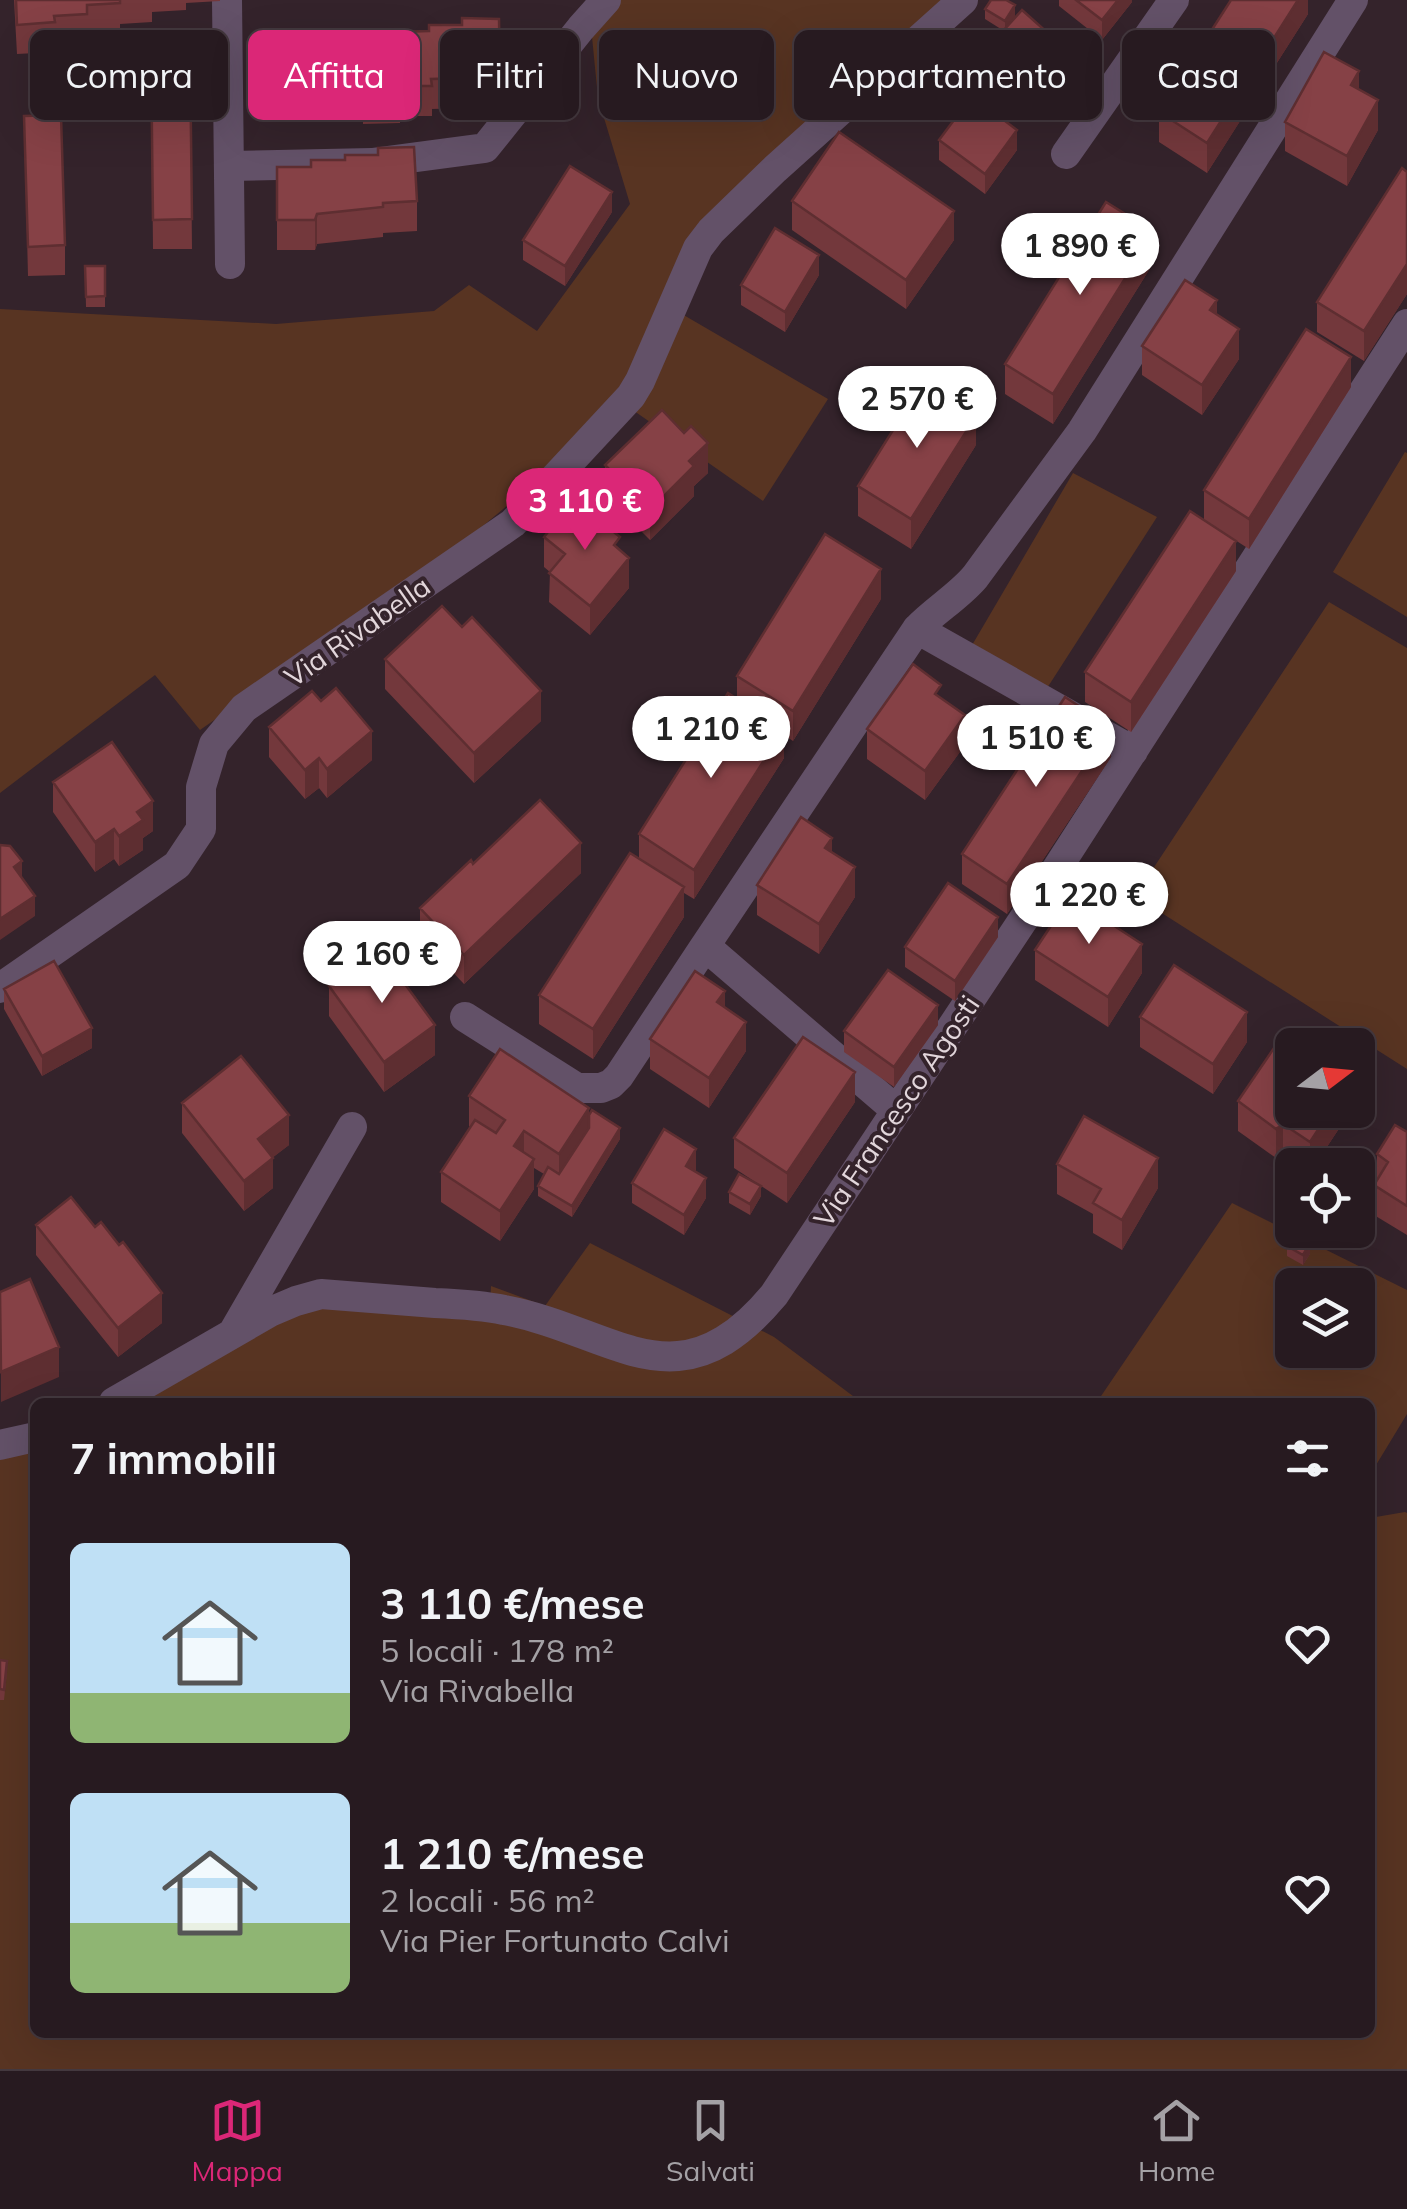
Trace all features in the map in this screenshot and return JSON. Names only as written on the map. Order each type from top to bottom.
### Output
[{"type":"street","points":[[227,0],[230,264]]},
{"type":"street","points":[[229,166],[372,163],[485,148],[606,0]]},
{"type":"street","name":"Via Rivabella","points":[[0,988],[177,865],[201,829],[201,787],[214,744],[244,708],[512,524],[632,396],[698,248],[710,231],[963,0]]},
{"type":"street","points":[[1066,154],[1174,0]]},
{"type":"street","points":[[465,1017],[577,1088],[601,1088],[619,1076],[917,629],[975,577],[1082,431],[1353,0]]},
{"type":"street","name":"Via Francesco Agosti","points":[[121,1398],[270,1312],[321,1294],[490,1307],[522,1313],[614,1347],[660,1357],[703,1350],[742,1328],[774,1295],[1047,884],[1407,324]]},
{"type":"street","points":[[917,629],[1133,751]]},
{"type":"street","points":[[705,946],[896,1110]]},
{"type":"street","points":[[232,1333],[352,1128]]},
{"type":"street","points":[[0,1445],[30,1437]]},
{"type":"shaded area","points":[[595,0],[949,0],[917,30],[794,30],[794,120],[821,120],[731,205],[675,310],[828,399],[763,501],[617,399],[539,479],[435,566],[200,730],[155,675],[0,793],[0,309],[276,324],[434,311],[469,285],[537,331],[630,204],[605,120],[774,120],[774,30],[599,30],[599,101],[589,6]]},
{"type":"shaded area","points":[[1407,453],[1407,617],[1333,572]]},
{"type":"shaded area","points":[[1073,473],[1157,517],[1042,696],[968,652]]},
{"type":"shaded area","points":[[1329,602],[1407,648],[1407,1069],[1375,1049],[1375,1028],[1343,1028],[1135,896]]},
{"type":"shaded area","points":[[1232,1203],[1275,1224],[1275,1248],[1323,1248],[1363,1268],[1275,1268],[1275,1368],[1375,1368],[1375,1274],[1407,1290],[1407,1414],[1375,1467],[1375,1398],[1100,1398]]},
{"type":"shaded area","points":[[590,1243],[774,1337],[856,1398],[135,1398],[296,1301],[490,1306],[491,1286],[545,1306]]},
{"type":"shaded area","points":[[30,1443],[30,2038],[1375,2038],[1375,1517],[1405,1512],[1407,2069],[0,2069],[0,1450]]},
{"type":"building","points":[[16,0],[120,3],[87,5],[87,14],[54,16],[55,22],[17,25]]},
{"type":"building","points":[[991,0],[1006,0],[1015,5],[1005,21],[985,9]]},
{"type":"building","points":[[1076,0],[1118,0],[1102,20]]},
{"type":"building","points":[[1231,0],[1298,0],[1275,36],[1275,30],[1212,30]]},
{"type":"building","points":[[1022,10],[1044,30],[1004,30]]},
{"type":"building","points":[[462,18],[499,19],[499,30],[440,30],[440,79],[431,79],[432,86],[420,86],[420,31],[429,31],[429,25],[462,25]]},
{"type":"building","points":[[1324,52],[1359,71],[1351,85],[1378,100],[1347,156],[1285,122]]},
{"type":"building","points":[[24,116],[30,116],[30,120],[61,120],[65,245],[28,247]]},
{"type":"building","points":[[152,120],[191,120],[192,219],[153,220]]},
{"type":"building","points":[[954,120],[1004,120],[1017,130],[985,174],[939,140]]},
{"type":"building","points":[[1171,120],[1222,120],[1207,143]]},
{"type":"building","points":[[839,132],[954,211],[906,280],[792,201]]},
{"type":"building","points":[[414,147],[417,201],[317,214],[315,220],[277,220],[277,167],[311,167],[311,160],[345,160],[345,155],[378,155],[378,148]]},
{"type":"building","points":[[570,166],[612,192],[565,266],[523,240]]},
{"type":"building","points":[[1402,168],[1407,172],[1407,264],[1364,331],[1317,302]]},
{"type":"building","points":[[1106,202],[1154,232],[1053,394],[1005,364]]},
{"type":"building","points":[[775,228],[819,255],[785,312],[741,285]]},
{"type":"building","points":[[85,266],[105,266],[105,296],[86,297]]},
{"type":"building","points":[[1185,280],[1217,300],[1210,310],[1239,329],[1202,385],[1142,346]]},
{"type":"building","points":[[1306,329],[1351,357],[1249,519],[1204,490]]},
{"type":"building","points":[[923,382],[976,416],[911,519],[858,486]]},
{"type":"building","points":[[662,410],[684,433],[691,426],[708,443],[689,461],[694,466],[650,510],[605,465]]},
{"type":"building","points":[[574,500],[620,537],[614,545],[629,558],[590,606],[549,573],[565,554],[544,537]]},
{"type":"building","points":[[1190,511],[1236,541],[1131,702],[1085,672]]},
{"type":"building","points":[[825,534],[881,569],[793,711],[737,676]]},
{"type":"building","points":[[442,606],[462,627],[472,617],[541,691],[474,753],[385,659]]},
{"type":"building","points":[[913,664],[941,685],[935,694],[965,715],[925,771],[867,729]]},
{"type":"building","points":[[336,688],[372,731],[327,769],[319,758],[305,770],[269,727],[312,691],[321,701]]},
{"type":"building","points":[[728,693],[784,729],[694,870],[639,834]]},
{"type":"building","points":[[1065,697],[1111,727],[1007,884],[962,854]]},
{"type":"building","points":[[112,742],[153,801],[137,812],[143,820],[119,836],[114,829],[95,842],[53,782]]},
{"type":"building","points":[[540,800],[581,843],[464,955],[420,908]]},
{"type":"building","points":[[801,817],[832,838],[825,848],[855,867],[819,924],[757,885]]},
{"type":"building","points":[[0,845],[10,846],[22,861],[14,867],[35,896],[0,919]]},
{"type":"building","points":[[630,853],[684,887],[593,1029],[539,995]]},
{"type":"building","points":[[948,883],[998,917],[955,981],[905,947]]},
{"type":"building","points":[[1070,897],[1142,944],[1108,997],[1035,950]]},
{"type":"building","points":[[380,950],[435,1025],[384,1062],[329,986]]},
{"type":"building","points":[[54,961],[92,1028],[42,1056],[4,989]]},
{"type":"building","points":[[1174,965],[1247,1012],[1213,1064],[1140,1017]]},
{"type":"building","points":[[888,970],[938,1005],[894,1067],[844,1031]]},
{"type":"building","points":[[695,971],[725,991],[717,1002],[746,1022],[709,1078],[650,1039]]},
{"type":"building","points":[[803,1037],[855,1072],[787,1173],[734,1138]]},
{"type":"building","points":[[1274,1048],[1277,1128],[1276,1129],[1238,1101]]},
{"type":"building","points":[[500,1049],[589,1108],[559,1154],[524,1131],[514,1146],[534,1159],[500,1211],[441,1172],[475,1120],[496,1133],[505,1120],[469,1096]]},
{"type":"building","points":[[241,1056],[289,1115],[258,1139],[273,1158],[244,1181],[182,1103]]},
{"type":"building","points":[[592,1110],[620,1128],[572,1206],[538,1186],[548,1167],[559,1174],[589,1128]]},
{"type":"building","points":[[1084,1116],[1158,1158],[1122,1220],[1093,1203],[1101,1189],[1057,1164]]},
{"type":"building","points":[[1395,1125],[1407,1132],[1407,1206],[1375,1186],[1388,1162],[1377,1154]]},
{"type":"building","points":[[1289,1128],[1319,1128],[1310,1142]]},
{"type":"building","points":[[664,1129],[696,1149],[686,1166],[706,1178],[684,1215],[632,1183]]},
{"type":"building","points":[[739,1174],[761,1186],[750,1204],[729,1192]]},
{"type":"building","points":[[71,1197],[95,1227],[101,1222],[119,1245],[123,1242],[162,1293],[118,1328],[36,1225]]},
{"type":"building","points":[[30,1279],[59,1347],[1,1372],[0,1292]]},
{"type":"building","points":[[0,1660],[7,1661],[4,1690],[0,1689]]}]
